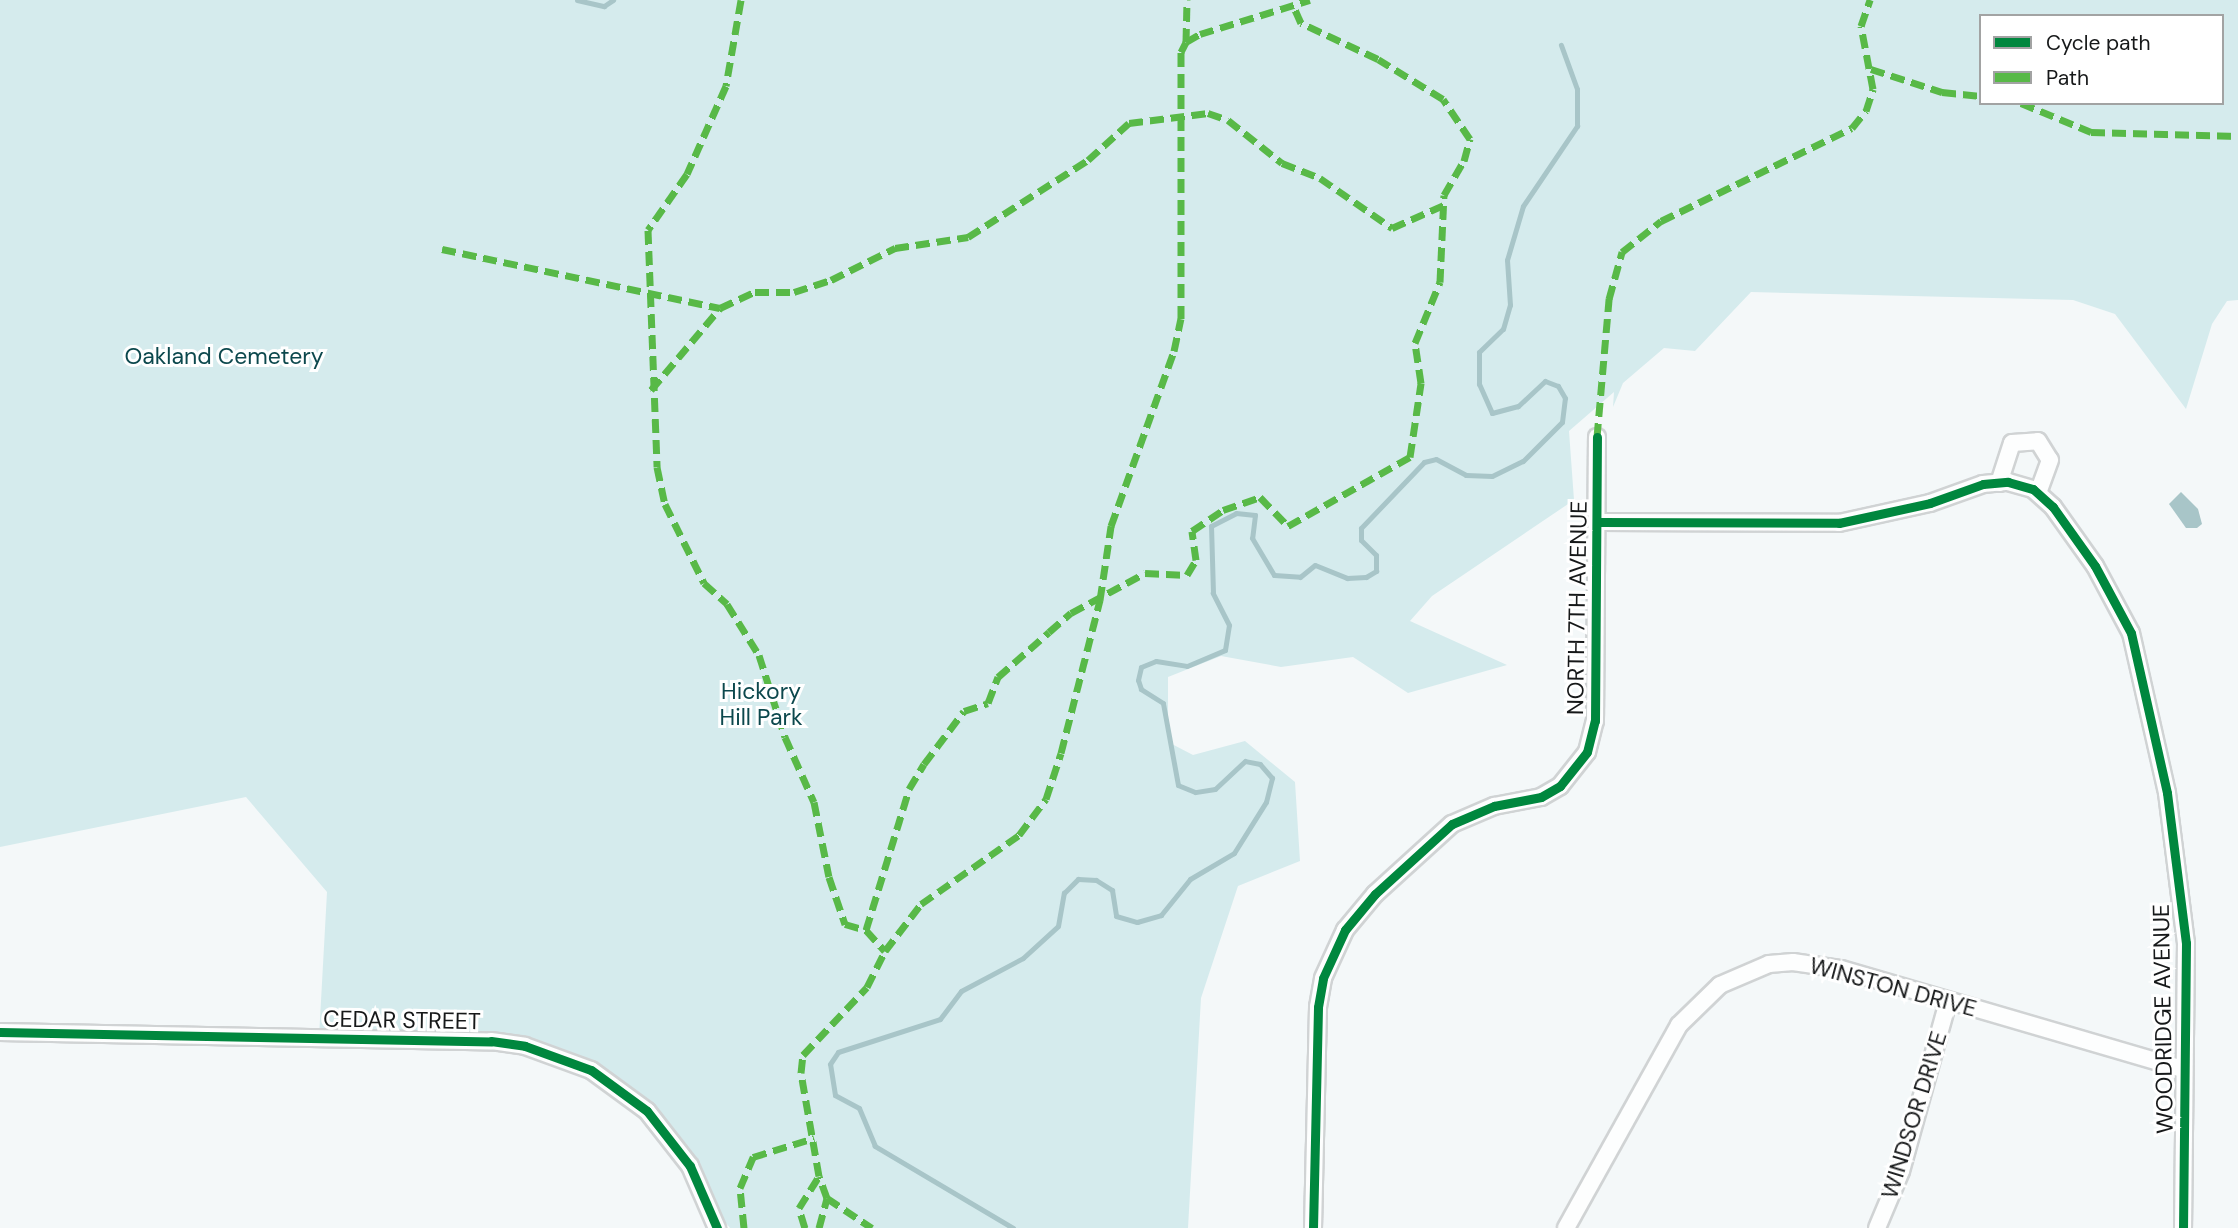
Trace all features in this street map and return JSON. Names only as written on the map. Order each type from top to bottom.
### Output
[{"type":"street","name":"NORTH 7TH AVENUE","points":[[1313,1228],[1318,1007],[1333,950],[1359,911],[1452,824],[1494,806],[1541,797],[1576,771],[1587,752],[1595,721],[1600,522],[1597,437]]},
{"type":"street","points":[[1600,522],[1839,523],[1999,483],[2038,493],[2050,460],[2038,441],[2012,443],[1999,483]]},
{"type":"street","name":"WOODRIDGE AVENUE","points":[[2038,493],[2095,566],[2131,633],[2142,667],[2179,868],[2186,943],[2183,1228]]},
{"type":"street","name":"WINSTON DRIVE","points":[[1566,1228],[1679,1026],[1720,985],[1769,964],[1818,963],[2184,1069]]},
{"type":"street","name":"WINDSOR DRIVE","points":[[1877,1228],[1901,1171],[1948,1002]]},
{"type":"street","name":"CEDAR STREET","points":[[0,1032],[491,1041],[526,1046],[591,1070],[647,1111],[690,1166],[716,1228]]},
{"type":"green space","name":"Hickory Hill Park","points":[[0,0],[2238,0],[2238,300],[2227,301],[2212,324],[2186,409],[2115,314],[2073,300],[1751,292],[1695,351],[1664,348],[1623,383],[1613,407],[1614,392],[1569,431],[1574,500],[1432,596],[1410,621],[1507,665],[1408,693],[1353,657],[1281,667],[1221,656],[1168,677],[1168,742],[1193,755],[1245,741],[1295,782],[1300,861],[1238,886],[1201,998],[1188,1228],[730,1228],[620,1089],[491,1041],[319,1037],[327,892],[246,797],[0,847]]},
{"type":"water","points":[[2181,492],[2198,509],[2202,524],[2197,528],[2186,528],[2169,504]]},
{"type":"waterway","points":[[577,0],[604,6],[613,0]]},
{"type":"waterway","points":[[1013,1228],[875,1146],[859,1108],[835,1095],[830,1064],[838,1052],[940,1019],[961,991],[1023,958],[1058,926],[1064,893],[1078,879],[1096,880],[1112,890],[1116,916],[1137,922],[1161,915],[1190,879],[1234,853],[1266,802],[1272,778],[1260,764],[1245,761],[1215,789],[1195,792],[1178,785],[1163,703],[1141,689],[1138,680],[1141,667],[1156,661],[1187,666],[1225,650],[1229,625],[1213,593],[1211,526],[1236,513],[1255,515],[1252,538],[1274,575],[1300,577],[1315,565],[1347,578],[1366,577],[1376,571],[1376,555],[1361,540],[1361,528],[1424,462],[1436,459],[1466,475],[1492,476],[1523,461],[1562,422],[1565,398],[1558,386],[1545,381],[1518,406],[1492,413],[1479,384],[1479,352],[1503,329],[1510,305],[1507,260],[1523,206],[1577,126],[1577,89],[1561,45]]},
{"type":"marked path","points":[[741,0],[726,86],[687,174],[648,230],[657,467],[665,504],[704,583],[727,604],[759,655],[785,737],[814,802],[829,877],[845,924],[866,930],[885,951]]},
{"type":"marked path","points":[[1186,42],[1187,0]]},
{"type":"marked path","points":[[819,1228],[827,1198],[819,1176],[801,1073],[803,1055],[867,987],[885,951],[921,904],[1019,835],[1046,799],[1061,753],[1100,600],[1111,526],[1174,351],[1181,319],[1181,52],[1186,42],[1200,34],[1310,0]]},
{"type":"marked path","points":[[1597,437],[1609,299],[1622,252],[1661,221],[1852,128],[1866,111],[1873,89],[1861,26],[1870,0]]},
{"type":"marked path","points":[[866,930],[909,789],[924,764],[964,711],[988,703],[998,677],[1049,632],[1071,613],[1145,573],[1187,575],[1196,560],[1192,531],[1223,510],[1260,497],[1288,526],[1410,457],[1421,383],[1415,343],[1440,282],[1444,195],[1464,161],[1470,139],[1443,99],[1378,59],[1301,23],[1293,5]]},
{"type":"marked path","points":[[1871,69],[1942,92],[1979,96]]},
{"type":"marked path","points":[[2026,105],[2091,132],[2238,136]]},
{"type":"marked path","points":[[651,390],[720,308],[755,292],[794,292],[831,280],[895,248],[968,237],[1088,160],[1129,123],[1208,113],[1228,120],[1282,163],[1320,178],[1392,228],[1444,205]]},
{"type":"marked path","points":[[442,249],[720,308]]},
{"type":"marked path","points":[[744,1228],[740,1188],[753,1157],[814,1138]]},
{"type":"marked path","points":[[805,1228],[799,1208],[819,1176]]},
{"type":"marked path","points":[[827,1198],[872,1228]]},
{"type":"cycle path","points":[[1313,1228],[1318,1007],[1323,978],[1345,930],[1375,894],[1452,824],[1494,806],[1541,797],[1560,786],[1587,752],[1595,721],[1597,437]]},
{"type":"cycle path","points":[[1600,522],[1839,523],[1930,503],[1983,484],[2008,482],[2033,489],[2053,507],[2095,566],[2131,633],[2167,793],[2186,943],[2183,1228]]},
{"type":"cycle path","points":[[0,1032],[491,1041],[525,1046],[591,1070],[647,1111],[690,1166],[717,1228]]},
{"type":"park label","name":"Oakland Cemetery","points":[[224,356]]}]
